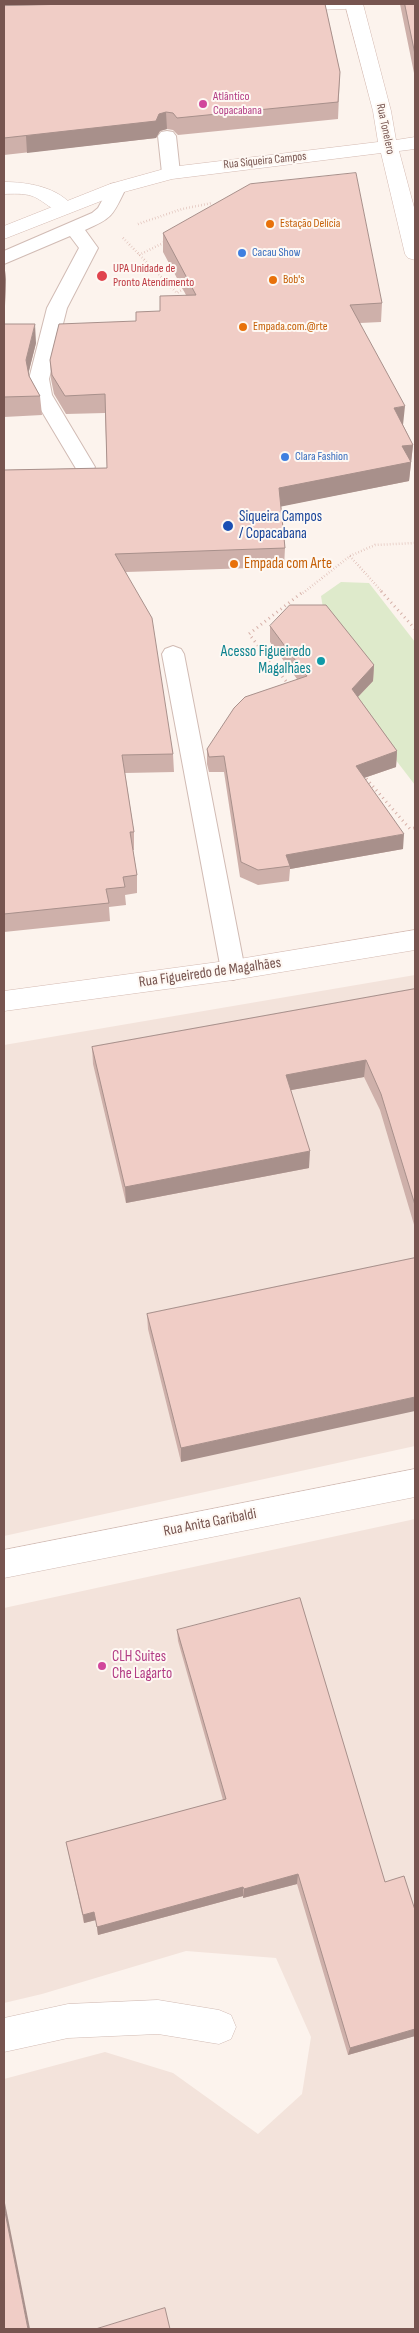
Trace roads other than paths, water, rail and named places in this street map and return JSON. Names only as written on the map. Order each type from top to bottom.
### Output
[{"type":"street","points":[[272,6],[345,4]]},
{"type":"street","name":"Rua Tonelero","points":[[354,4],[382,111],[388,146],[415,254]]},
{"type":"street","name":"Rua Siqueira Campos","points":[[4,233],[117,188],[171,173],[415,143]]},
{"type":"street","points":[[4,188],[35,190],[46,194],[64,208]]},
{"type":"street","name":"Rua Figueiredo de Magalhães","points":[[4,1002],[233,970],[415,940]]},
{"type":"street","name":"Rua Anita Garibaldi","points":[[4,1564],[415,1483]]},
{"type":"street","points":[[4,2035],[68,2021],[158,2017],[219,2027]]},
{"type":"lane","points":[[167,136],[171,173]]},
{"type":"lane","points":[[4,258],[99,217],[106,211],[117,188]]},
{"type":"lane","points":[[74,229],[87,245],[88,251],[57,308],[39,379],[42,395],[48,408],[85,466]]},
{"type":"lane","points":[[173,654],[233,970]]},
{"type":"place","name":"Atlântico Copacabana","points":[[203,104]]},
{"type":"place","name":"Estação Delícia","points":[[270,224]]},
{"type":"place","name":"Cacau Show","points":[[242,253]]},
{"type":"place","name":"UPA Unidade de Pronto Atendimento","points":[[102,276]]},
{"type":"place","name":"Bob's","points":[[273,280]]},
{"type":"place","name":"Empada.com.@rte","points":[[243,327]]},
{"type":"place","name":"Clara Fashion","points":[[285,457]]},
{"type":"place","name":"Siqueira Campos / Copacabana","points":[[228,526]]},
{"type":"place","name":"Empada com Arte","points":[[234,564]]},
{"type":"place","name":"Acesso Figueiredo Magalhães","points":[[321,661]]},
{"type":"place","name":"CLH Suites Che Lagarto","points":[[102,1666]]}]
